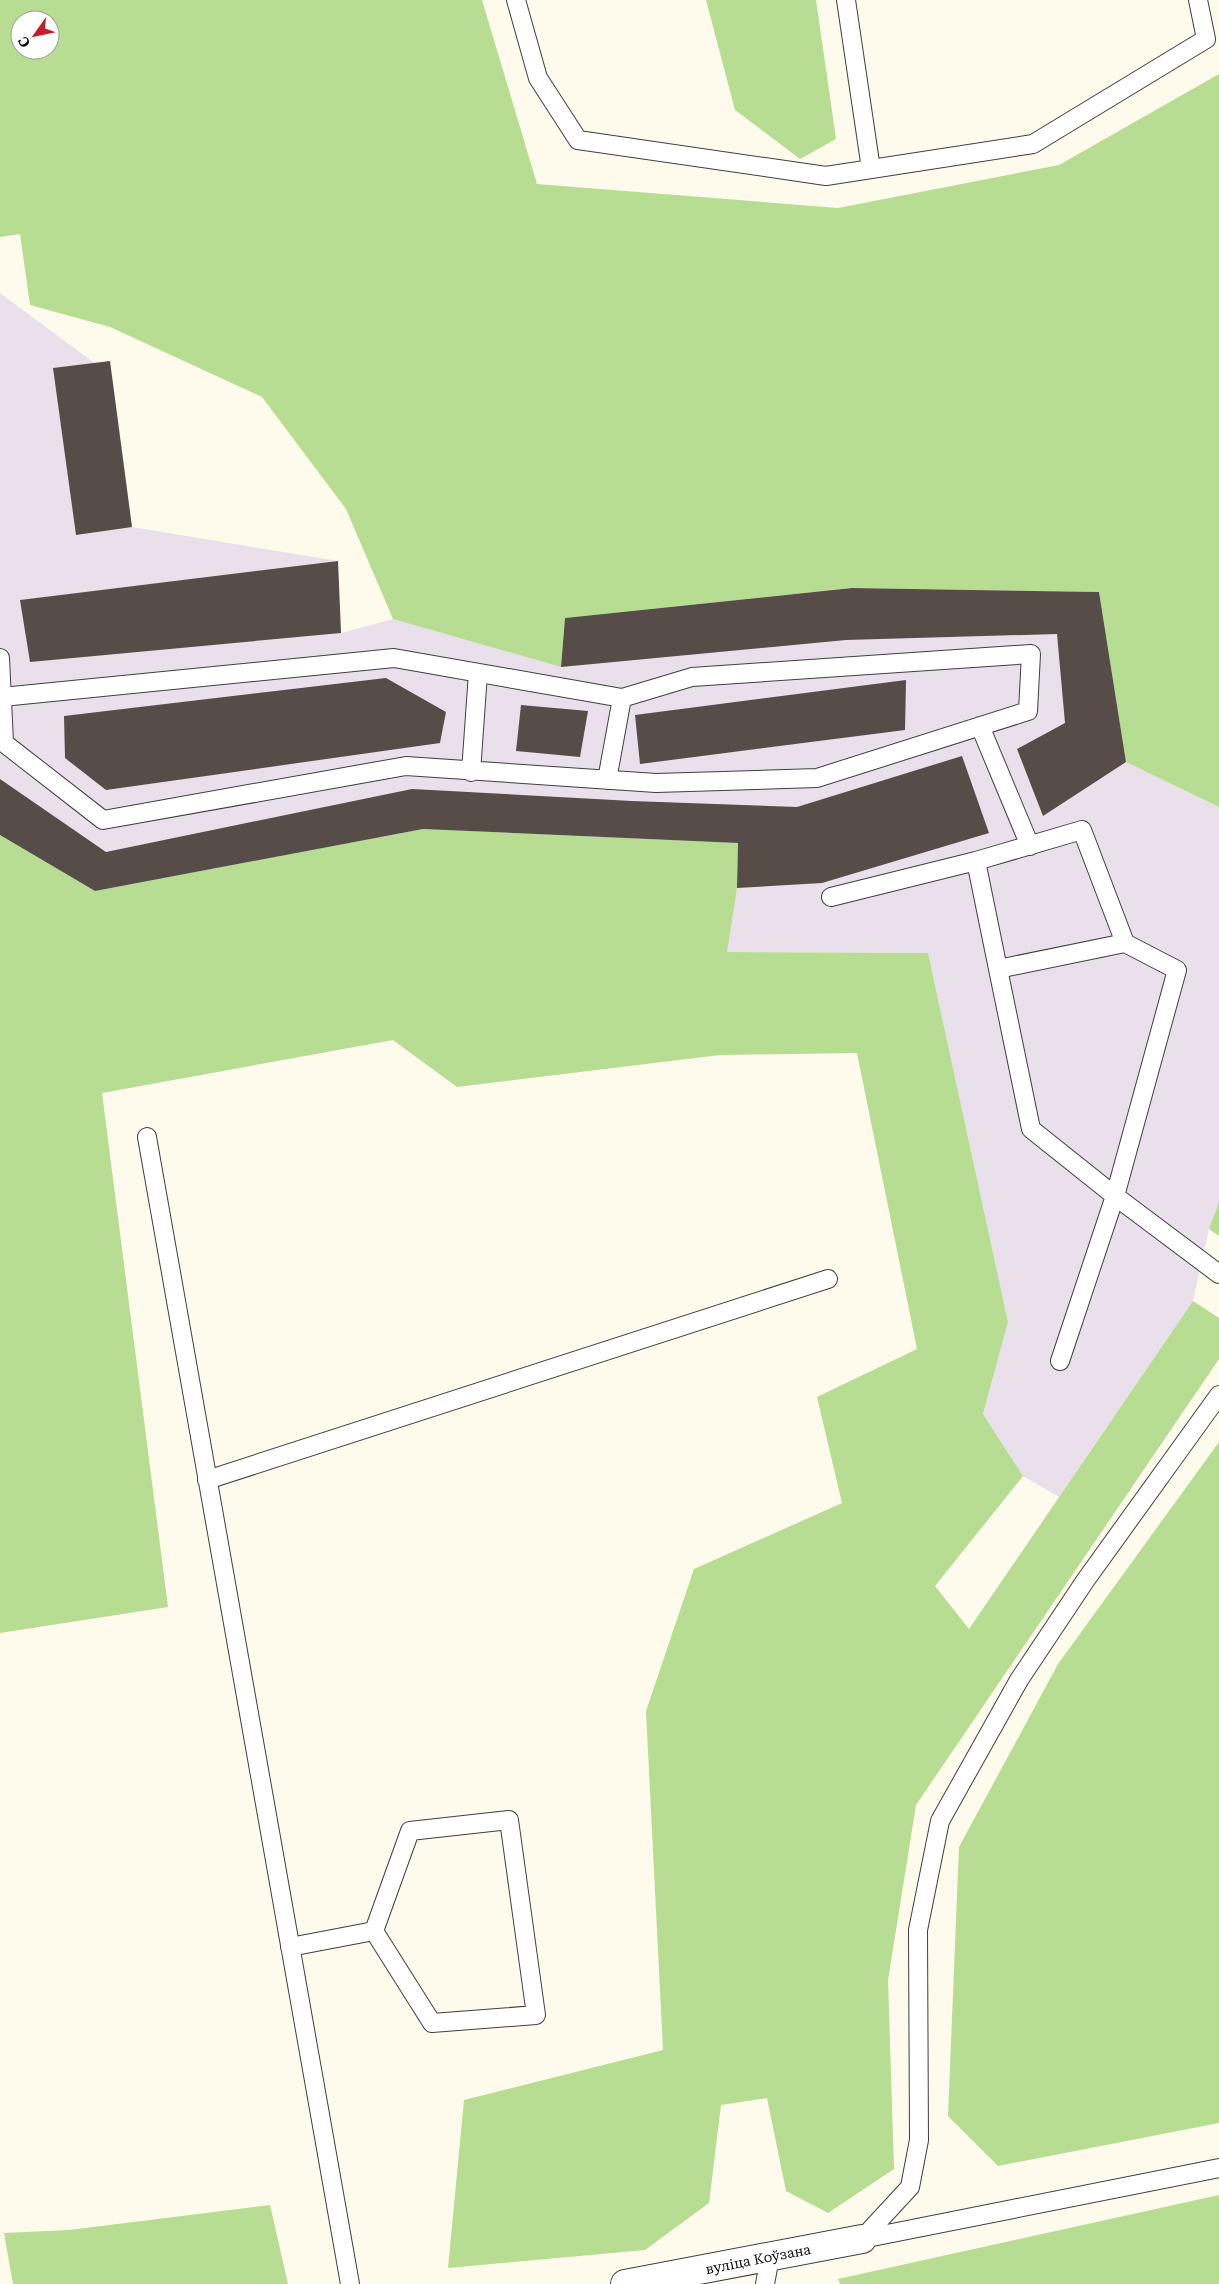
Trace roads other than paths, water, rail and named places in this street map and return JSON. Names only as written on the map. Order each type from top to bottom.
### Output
[{"type":"street","name":"вуліца Коўзана","points":[[625,2284],[862,2239]]},
{"type":"lane","points":[[516,0],[538,78],[578,140],[826,176],[1033,144],[1206,39],[1198,0]]},
{"type":"lane","points":[[846,0],[871,169]]},
{"type":"lane","points":[[0,658],[1,697],[4,743],[103,820],[406,766],[471,772],[656,783],[817,778],[1028,711],[1031,654],[692,677],[622,698],[394,658],[1,697]]},
{"type":"lane","points":[[471,772],[478,673]]},
{"type":"lane","points":[[607,780],[622,698]]},
{"type":"lane","points":[[980,726],[1030,846]]},
{"type":"lane","points":[[831,897],[976,861],[1082,830],[1125,943]]},
{"type":"lane","points":[[976,861],[1031,1129],[1115,1196],[1219,1274]]},
{"type":"lane","points":[[998,970],[1125,943],[1177,970],[1115,1196],[1060,1361]]},
{"type":"lane","points":[[147,1137],[350,2284]]},
{"type":"lane","points":[[207,1480],[828,1279]]},
{"type":"lane","points":[[862,2239],[910,2187],[919,2140],[918,1930],[940,1821],[1019,1680],[1086,1581],[1219,1395]]},
{"type":"lane","points":[[509,1820],[536,2014],[432,2023],[374,1931],[410,1831],[509,1820]]},
{"type":"lane","points":[[290,1947],[374,1931]]},
{"type":"lane","points":[[862,2239],[1219,2168]]},
{"type":"lane","points":[[765,2284],[770,2257]]}]
